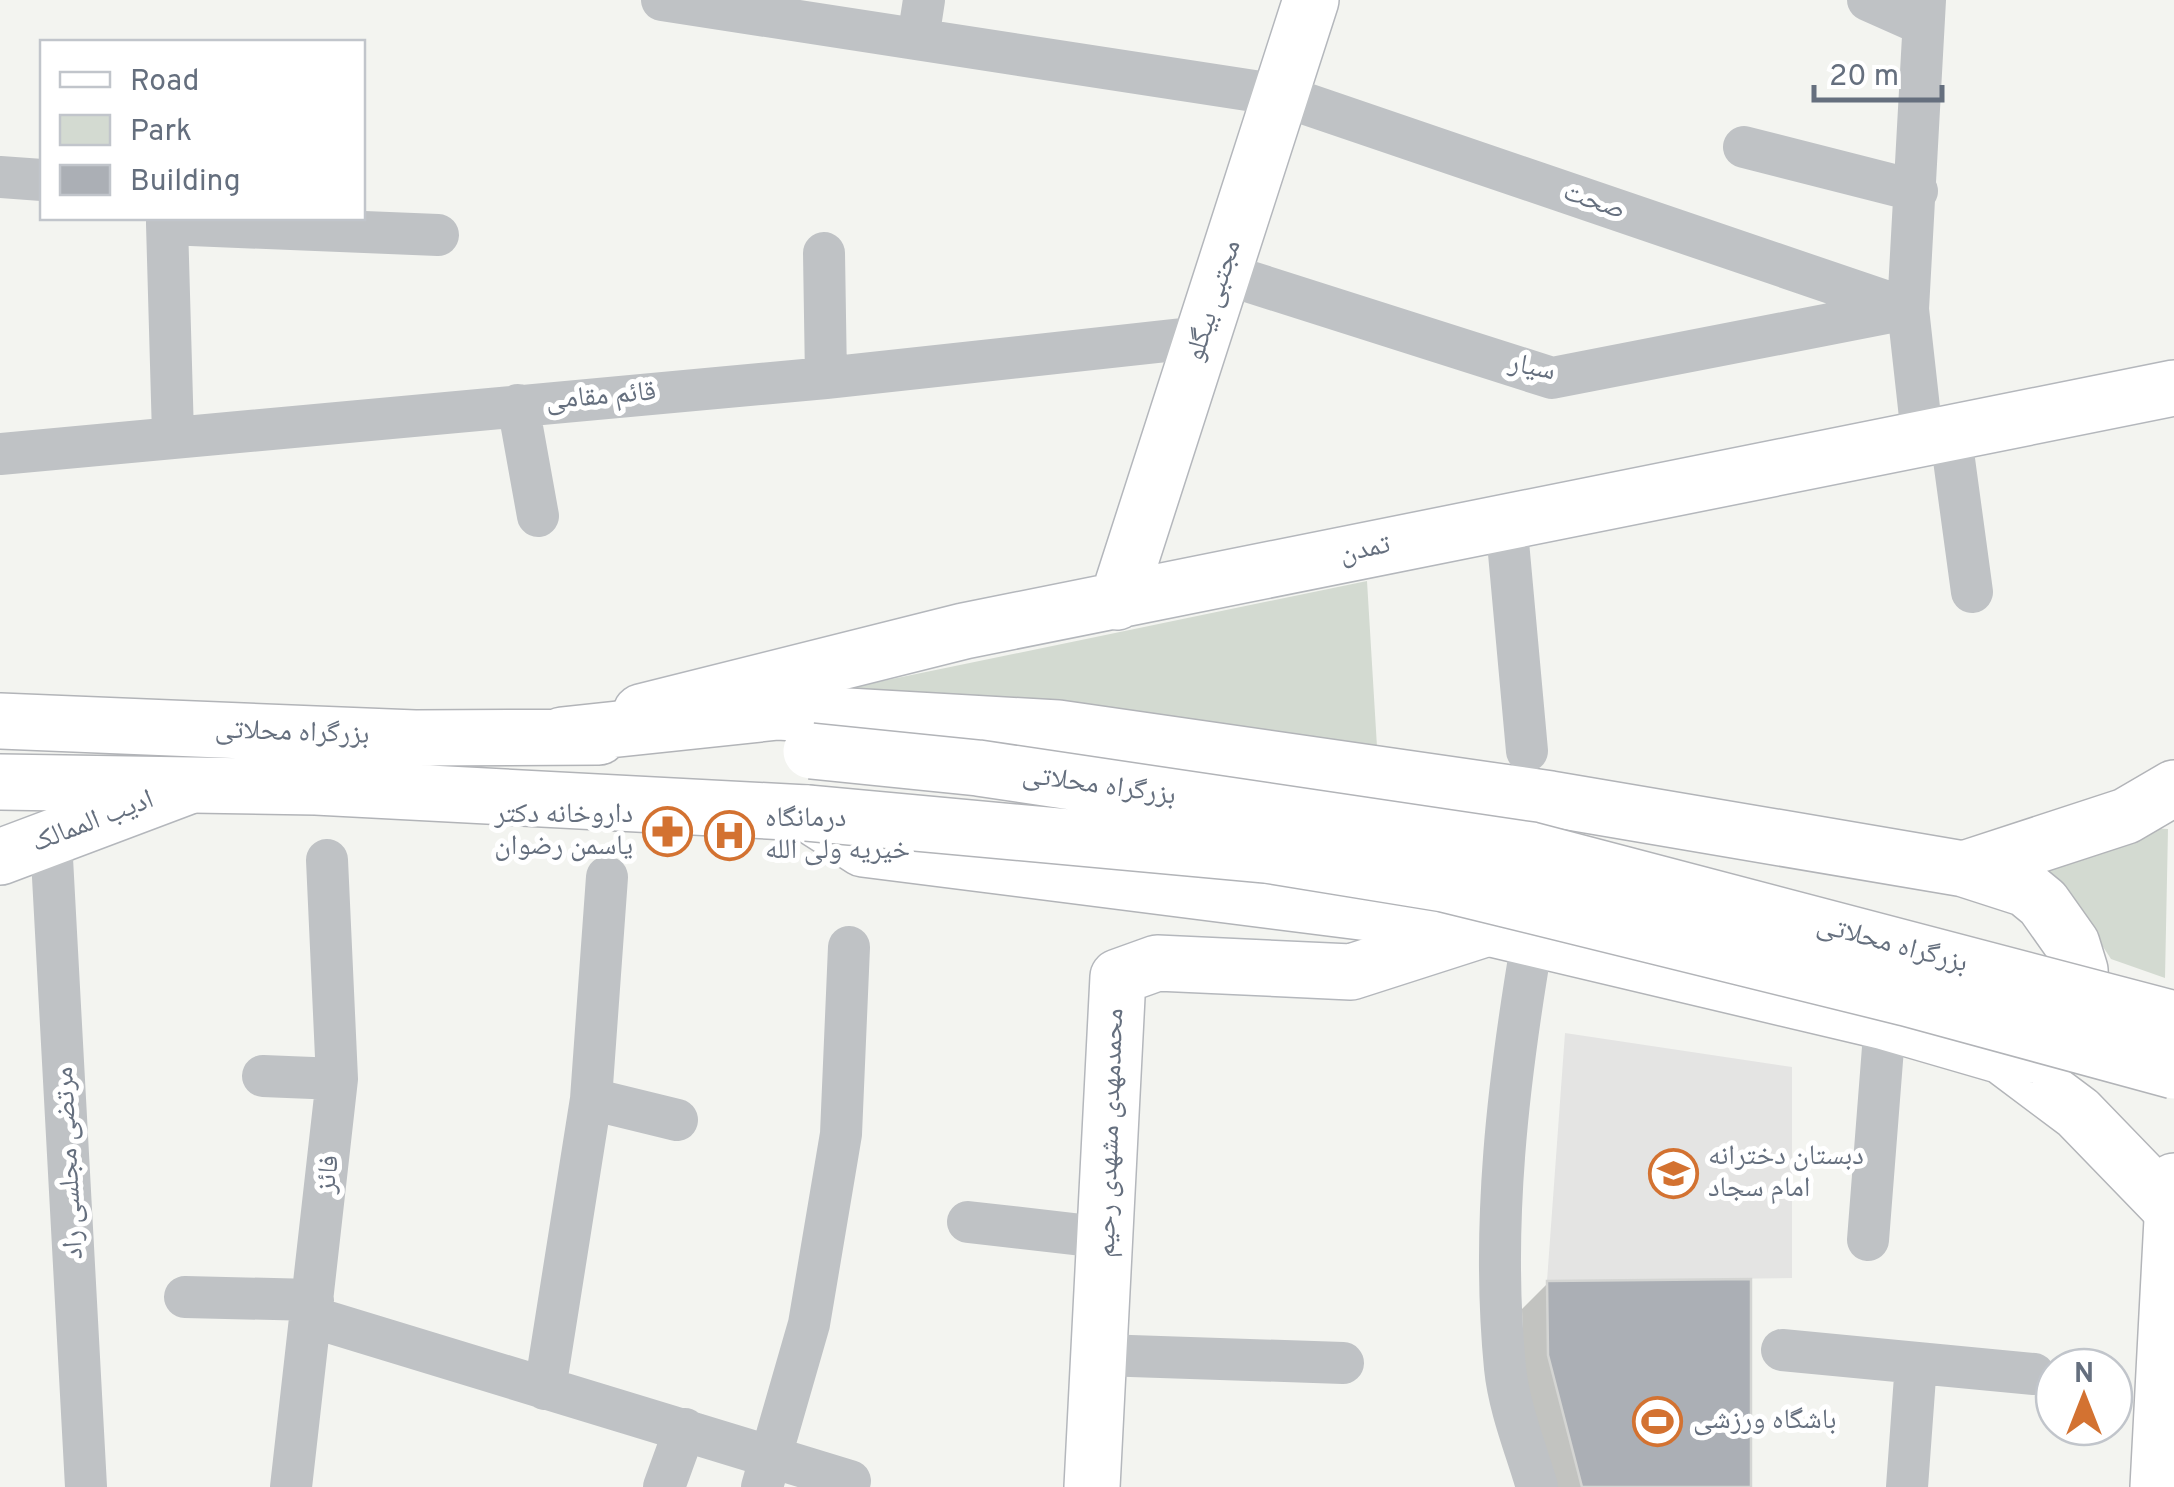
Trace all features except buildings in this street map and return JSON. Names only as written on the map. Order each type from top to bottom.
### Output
[{"type":"main road","name":"مجتبی بیگلو","points":[[1116,602],[1311,0]]},
{"type":"main road","name":"تمدن","points":[[562,735],[738,684],[964,631],[2174,388]]},
{"type":"main road","points":[[562,735],[778,712],[1058,728],[1551,798],[1964,870],[2026,889],[2043,903],[2072,944],[2080,970],[2083,1013],[2067,1040],[2046,1054],[2002,1056],[1885,1022],[1510,934],[863,849],[807,813]]},
{"type":"main road","name":"بزرگراه محلاتی","points":[[0,720],[415,738],[562,735],[811,751],[978,768],[1531,850],[2174,1019]]},
{"type":"main road","name":"بزرگراه محلاتی","points":[[0,782],[316,787],[807,813],[1266,856],[1444,884],[1869,988],[2174,1071]]},
{"type":"main road","name":"ادیب الممالک","points":[[0,857],[186,787]]},
{"type":"main road","points":[[1964,870],[2126,816],[2174,788]]},
{"type":"main road","name":"محمدمهدی مشهدی رحیم","points":[[1092,1487],[1108,1238],[1118,978],[1157,963],[1351,972],[1510,934]]},
{"type":"main road","points":[[2002,1056],[2173,1195],[2158,1487]]},
{"type":"street","name":"صحت","points":[[662,0],[921,20],[1280,96],[1908,308]]},
{"type":"street","points":[[1868,0],[1923,12],[1918,192],[1908,308],[1972,592]]},
{"type":"street","points":[[1744,146],[1918,192]]},
{"type":"street","points":[[0,177],[40,180]]},
{"type":"street","points":[[173,435],[167,221],[438,235]]},
{"type":"street","points":[[824,253],[826,378]]},
{"type":"street","name":"سیار","points":[[1222,274],[1552,378],[1908,308]]},
{"type":"street","name":"قائم مقامی","points":[[0,454],[173,435],[826,378],[1202,336]]},
{"type":"street","points":[[518,404],[538,516]]},
{"type":"street","points":[[1506,520],[1527,751]]},
{"type":"street","name":"مرتضی مجلسی راد","points":[[51,840],[86,1487]]},
{"type":"street","name":"فائز","points":[[291,1487],[338,1079],[326,860]]},
{"type":"street","points":[[545,1389],[592,1099],[608,877]]},
{"type":"street","points":[[1510,934],[1513,1054],[1500,1186],[1505,1372],[1537,1487]]},
{"type":"street","points":[[768,1471],[809,1324],[842,1134],[850,946]]},
{"type":"street","points":[[1868,1240],[1885,1022]]},
{"type":"street","points":[[263,1076],[338,1079]]},
{"type":"street","points":[[592,1099],[677,1120]]},
{"type":"street","points":[[968,1222],[1108,1238]]},
{"type":"street","points":[[185,1297],[313,1308],[545,1389],[685,1429],[768,1471],[850,1481]]},
{"type":"street","points":[[1782,1350],[2034,1374]]},
{"type":"street","points":[[1101,1354],[1342,1363]]},
{"type":"street","points":[[1906,1487],[1916,1363]]},
{"type":"street","points":[[664,1487],[685,1429]]},
{"type":"shaded area","name":"دبستان دخترانه امام سجاد","points":[[1565,1033],[1792,1067],[1792,1278],[1547,1281]]},
{"type":"green space","points":[[1367,581],[1377,747],[800,698]]},
{"type":"green space","points":[[2134,827],[2168,829],[2165,978],[2111,959],[2075,904],[2035,865]]},
{"type":"place","name":"داروخانه دکتر یاسمن رضوان","points":[[668,831]]},
{"type":"place","name":"درمانگاه خیریه ولی الله","points":[[730,835]]},
{"type":"place","name":"دبستان دخترانه امام سجاد","points":[[1673,1173]]},
{"type":"place","name":"باشگاه ورزشی","points":[[1658,1421]]}]
